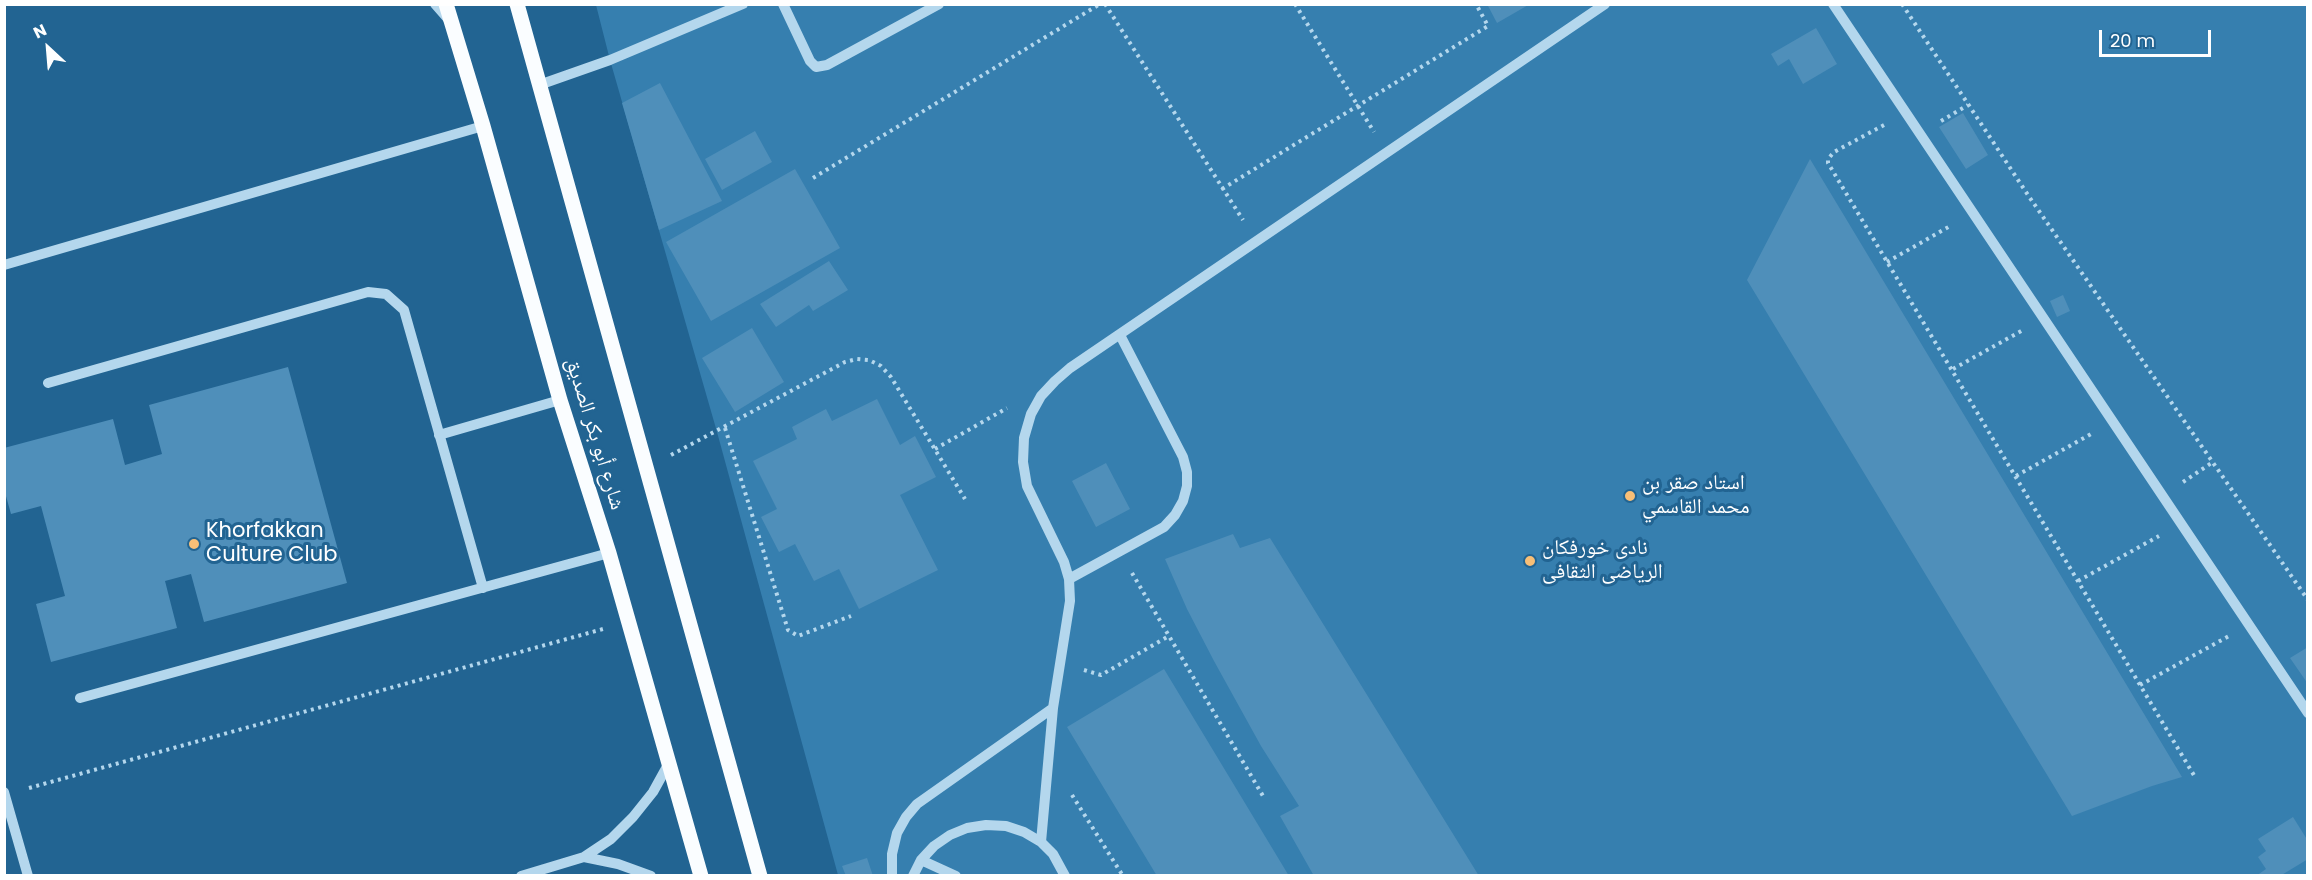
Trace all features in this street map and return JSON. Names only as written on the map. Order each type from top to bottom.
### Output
[{"type":"main road","name":"شارع أبو بكر الصديق","points":[[446,4],[483,126],[560,400],[609,553],[701,876]]},
{"type":"main road","name":"شارع أبو بكر الصديق","points":[[517,4],[760,876]]},
{"type":"street","points":[[435,4],[451,22]]},
{"type":"street","points":[[783,4],[810,61],[816,67],[823,67],[939,4]]},
{"type":"street","points":[[1041,842],[1053,708],[1070,601],[1069,579],[1064,562],[1027,486],[1023,462],[1024,438],[1031,414],[1041,396],[1070,368],[1605,4]]},
{"type":"street","points":[[1833,4],[2307,713]]},
{"type":"street","points":[[538,85],[610,60],[739,5]]},
{"type":"street","points":[[4,266],[483,126]]},
{"type":"street","points":[[48,383],[369,292],[386,294],[404,310],[483,588]]},
{"type":"street","points":[[1069,579],[1164,527],[1175,515],[1183,501],[1187,486],[1187,472],[1183,457],[1120,335]]},
{"type":"street","points":[[439,435],[560,400]]},
{"type":"street","points":[[80,698],[609,553]]},
{"type":"street","points":[[892,876],[892,854],[897,833],[917,804],[1053,708]]},
{"type":"street","points":[[521,876],[584,857],[610,839],[633,817],[653,792],[669,763]]},
{"type":"street","points":[[5,793],[28,876]]},
{"type":"street","points":[[913,876],[921,860],[934,846],[950,835],[967,828],[986,825],[1006,826],[1024,832],[1041,842],[1053,854],[1065,876]]},
{"type":"street","points":[[584,857],[618,864],[651,876]]},
{"type":"street","points":[[921,860],[956,876]]},
{"type":"path","points":[[813,178],[1100,4]]},
{"type":"path","points":[[1105,4],[1256,241]]},
{"type":"path","points":[[1295,4],[1387,153]]},
{"type":"path","points":[[1222,189],[1488,26],[1476,4]]},
{"type":"path","points":[[1902,4],[2030,198],[2307,600]]},
{"type":"path","points":[[1920,134],[1968,105]]},
{"type":"path","points":[[1906,113],[1834,152],[1828,159],[2194,777]]},
{"type":"path","points":[[1887,262],[1973,213]]},
{"type":"path","points":[[1953,369],[2043,318]]},
{"type":"path","points":[[646,468],[834,368],[857,359],[869,360],[881,366],[891,377],[965,499]]},
{"type":"path","points":[[935,449],[1014,404]]},
{"type":"path","points":[[2016,476],[2113,421]]},
{"type":"path","points":[[725,428],[789,630],[798,636],[850,616]]},
{"type":"path","points":[[2162,495],[2213,462]]},
{"type":"path","points":[[2078,581],[2181,523]]},
{"type":"path","points":[[1119,552],[1263,796]]},
{"type":"path","points":[[5,793],[629,622]]},
{"type":"path","points":[[2140,685],[2249,625]]},
{"type":"path","points":[[1060,663],[1101,675],[1169,636]]},
{"type":"shaded area","name":"نادى خورفكان الرياضى الثقافى","points":[[596,5],[2307,5],[2307,875],[838,875],[717,432]]},
{"type":"building","points":[[1487,4],[1530,4],[1497,23]]},
{"type":"building","points":[[1816,28],[1837,64],[1803,84],[1789,59],[1778,66],[1771,54]]},
{"type":"building","points":[[660,83],[722,201],[659,230],[622,103]]},
{"type":"building","points":[[1963,113],[1988,155],[1966,169],[1939,127]]},
{"type":"building","points":[[755,131],[772,162],[722,190],[705,159]]},
{"type":"building","points":[[1810,159],[2182,777],[2072,816],[1747,280]]},
{"type":"building","points":[[795,169],[840,248],[711,321],[666,242]]},
{"type":"building","points":[[829,261],[848,290],[813,311],[809,305],[776,327],[760,304]]},
{"type":"building","points":[[2063,295],[2070,311],[2057,317],[2050,301]]},
{"type":"building","points":[[752,328],[784,382],[735,412],[702,358]]},
{"type":"building","name":"Khorfakkan Culture Club","points":[[288,367],[347,583],[204,622],[191,574],[165,581],[177,628],[51,662],[36,604],[65,596],[41,506],[11,514],[4,489],[4,448],[113,419],[125,465],[162,454],[149,405]]},
{"type":"building","points":[[877,399],[900,445],[915,436],[936,477],[900,495],[938,570],[859,609],[839,569],[814,581],[795,544],[779,552],[761,517],[777,509],[753,461],[797,439],[792,427],[826,409],[832,421]]},
{"type":"building","points":[[1106,463],[1130,509],[1096,527],[1072,481]]},
{"type":"building","points":[[1233,534],[1240,548],[1270,538],[1479,876],[1314,876],[1280,816],[1299,806],[1261,746],[1214,661],[1187,609],[1165,559]]},
{"type":"building","points":[[2308,647],[2308,684],[2290,658]]},
{"type":"building","points":[[1164,669],[1289,876],[1157,876],[1067,727]]},
{"type":"building","points":[[2293,817],[2308,841],[2308,859],[2280,876],[2256,876],[2266,869],[2258,857],[2266,851],[2258,839]]},
{"type":"building","points":[[867,858],[873,876],[846,876],[842,866]]},
{"type":"place","name":"استاد صقر بن محمد القاسمي","points":[[1630,496]]},
{"type":"place","name":"Khorfakkan Culture Club","points":[[194,544]]},
{"type":"place","name":"نادى خورفكان الرياضى الثقافى","points":[[1530,561]]}]
